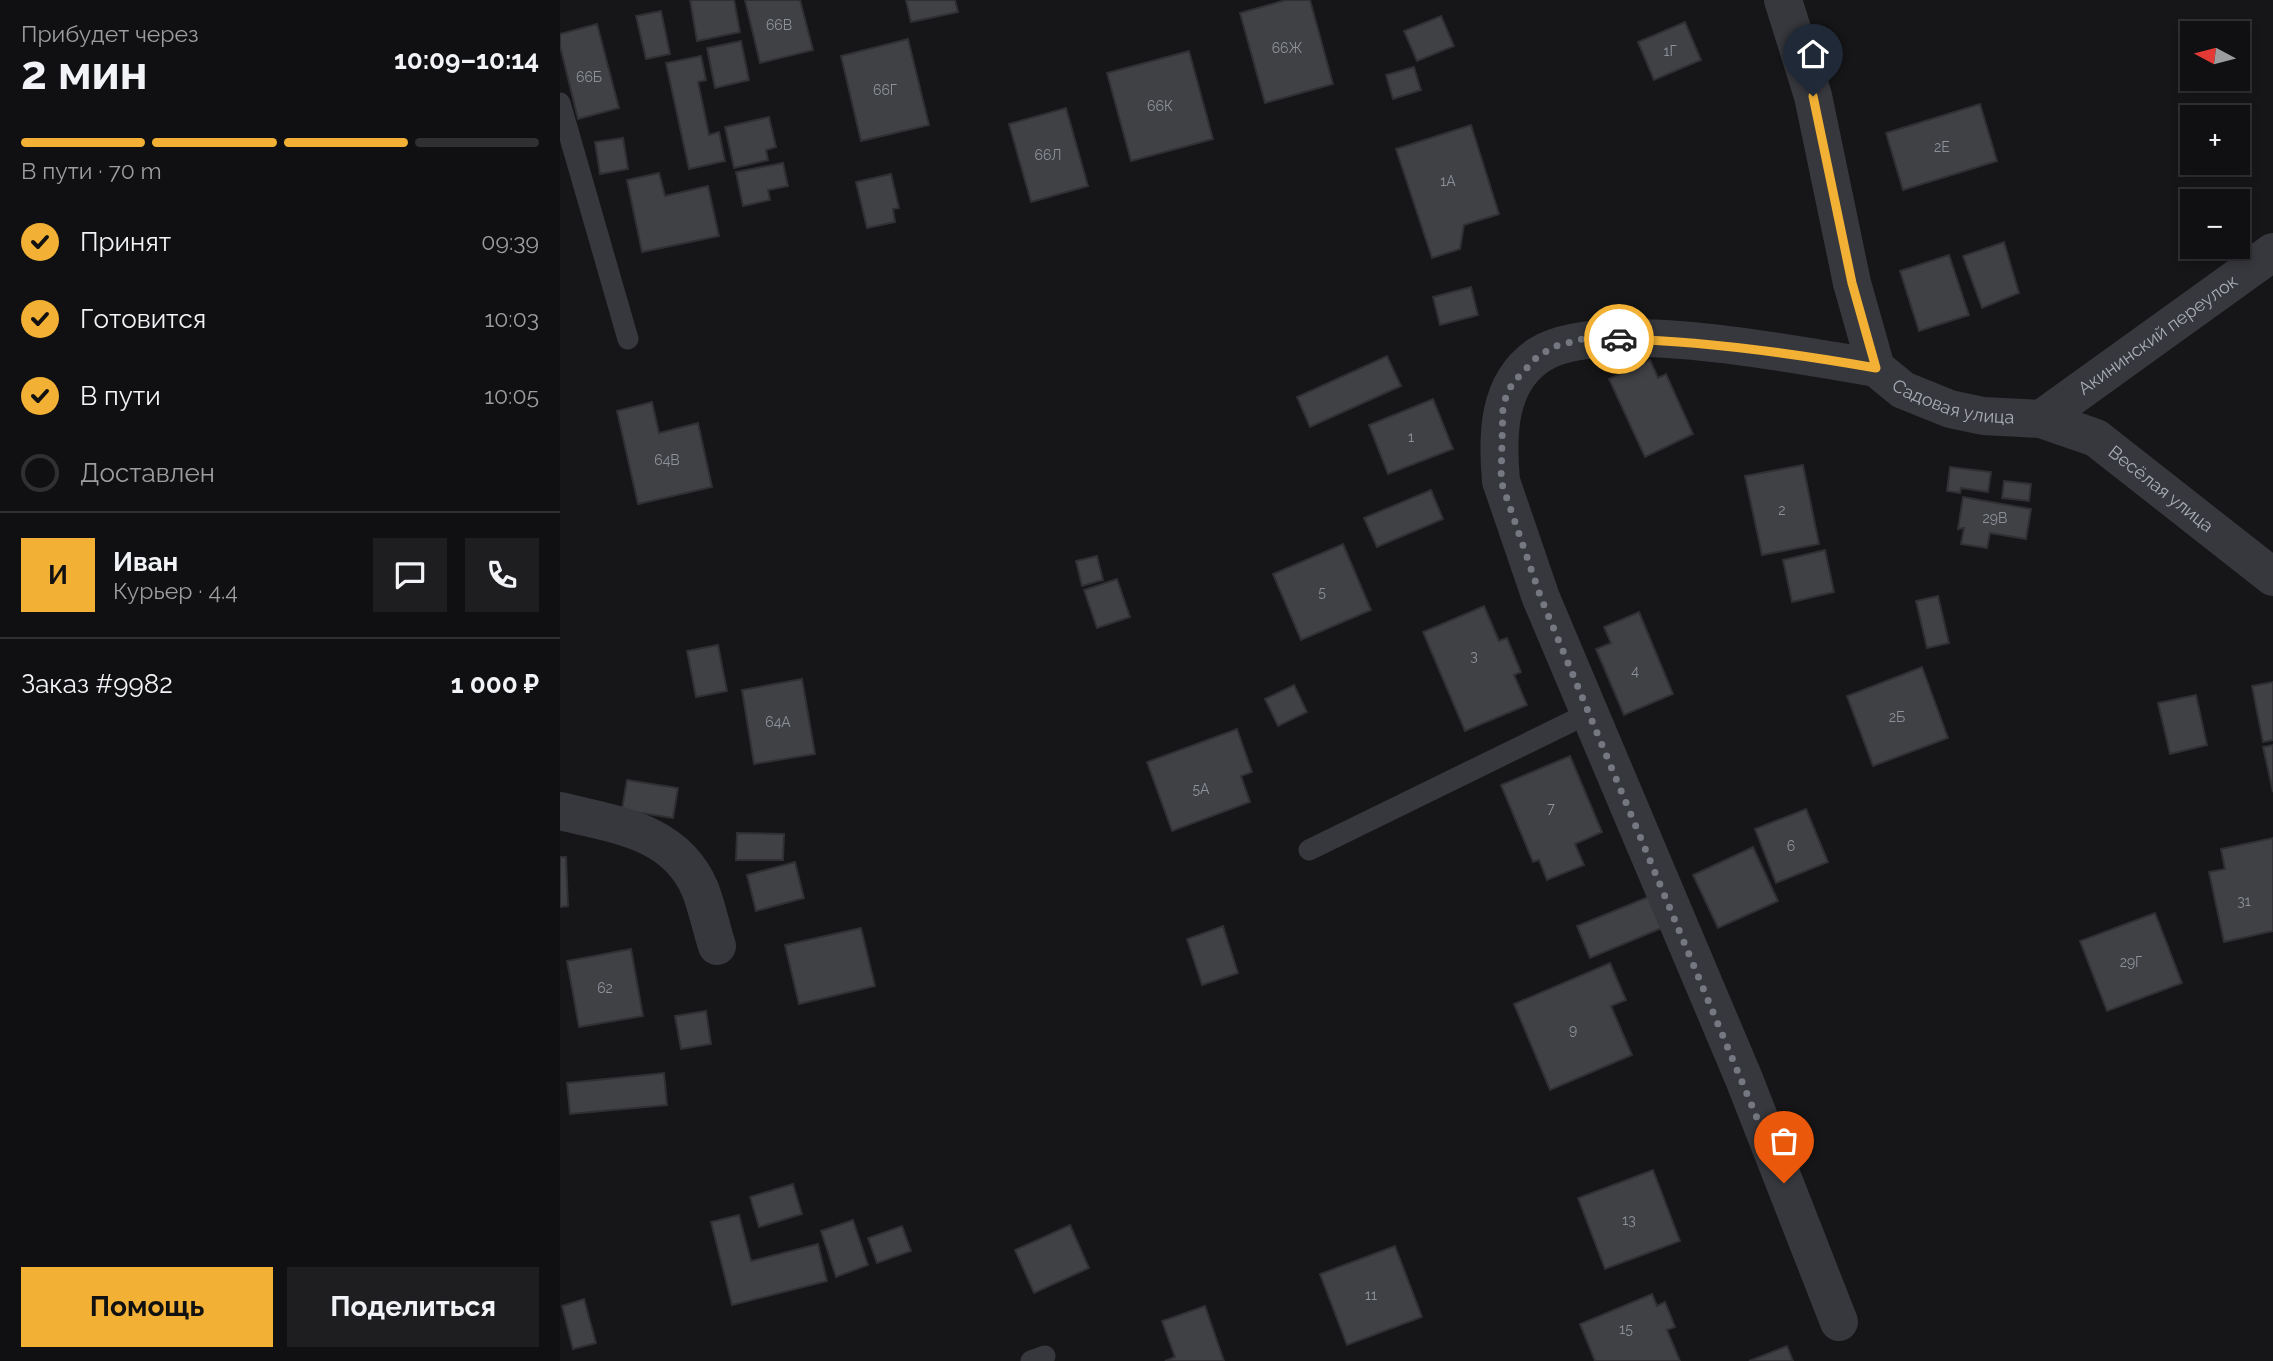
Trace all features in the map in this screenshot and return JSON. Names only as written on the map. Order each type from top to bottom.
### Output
[{"type":"street","name":"Садовая улица","points":[[1783,0],[1813,96],[1852,283],[1876,368],[1903,390],[1950,410],[1983,416],[2041,419]]},
{"type":"street","name":"Акининский переулок","points":[[2041,419],[2273,252]]},
{"type":"street","points":[[1839,1322],[1744,1079],[1541,598],[1501,481],[1503,404],[1512,384],[1538,356],[1556,346],[1586,338],[1686,341],[1783,352],[1876,368]]},
{"type":"street","name":"Весёлая улица","points":[[2041,419],[2077,429],[2117,453],[2273,577]]},
{"type":"street","points":[[560,811],[628,827],[660,841],[676,852],[700,888],[717,946]]},
{"type":"lane","points":[[560,103],[628,339]]},
{"type":"lane","points":[[1309,850],[1589,713]]},
{"type":"building","points":[[690,0],[734,0],[740,32],[697,41]]},
{"type":"building","points":[[745,0],[800,0],[813,50],[760,63]]},
{"type":"building","points":[[906,0],[955,0],[958,12],[911,22]]},
{"type":"building","points":[[1286,0],[1310,0],[1333,84],[1265,103],[1240,13]]},
{"type":"building","points":[[661,11],[670,54],[646,59],[636,16]]},
{"type":"building","points":[[1441,16],[1454,46],[1417,61],[1404,31]]},
{"type":"building","points":[[1685,22],[1701,60],[1654,80],[1638,42]]},
{"type":"building","points":[[597,24],[619,108],[578,119],[560,46],[560,34]]},
{"type":"building","points":[[908,39],[929,125],[861,141],[841,56]]},
{"type":"building","points":[[741,41],[749,80],[715,88],[707,48]]},
{"type":"building","points":[[1189,51],[1213,139],[1131,161],[1107,73]]},
{"type":"building","points":[[701,56],[706,80],[698,82],[709,135],[719,132],[725,161],[689,169],[666,63]]},
{"type":"building","points":[[1414,67],[1421,90],[1393,99],[1386,75]]},
{"type":"building","points":[[1980,104],[1997,161],[1903,190],[1886,133]]},
{"type":"building","points":[[1066,108],[1088,186],[1031,202],[1009,124]]},
{"type":"building","points":[[769,117],[776,147],[766,150],[768,160],[734,168],[725,127]]},
{"type":"building","points":[[1471,125],[1499,214],[1464,225],[1460,249],[1432,258],[1396,149]]},
{"type":"building","points":[[623,138],[628,169],[600,174],[595,142]]},
{"type":"building","points":[[783,163],[788,186],[768,190],[770,200],[743,206],[736,172]]},
{"type":"building","points":[[659,173],[665,196],[708,186],[719,236],[642,252],[627,180]]},
{"type":"building","points":[[891,174],[899,208],[893,209],[895,222],[867,228],[856,182]]},
{"type":"building","points":[[2004,242],[2019,293],[1982,308],[1963,256]]},
{"type":"building","points":[[1949,255],[1969,315],[1919,331],[1900,271]]},
{"type":"building","points":[[1471,287],[1478,315],[1440,325],[1433,297]]},
{"type":"building","points":[[1387,356],[1401,386],[1310,427],[1297,397]]},
{"type":"building","points":[[1650,360],[1658,378],[1666,374],[1693,434],[1645,457],[1609,379]]},
{"type":"building","points":[[1433,399],[1453,449],[1388,474],[1369,425]]},
{"type":"building","points":[[652,402],[659,433],[698,423],[712,487],[638,504],[617,411]]},
{"type":"building","points":[[1803,465],[1819,544],[1762,555],[1745,476]]},
{"type":"building","points":[[1950,467],[1991,472],[1988,492],[1961,488],[1960,493],[1947,491]]},
{"type":"building","points":[[2004,481],[2031,484],[2029,501],[2002,498]]},
{"type":"building","points":[[1431,490],[1443,519],[1377,547],[1364,518]]},
{"type":"building","points":[[1963,497],[2031,509],[2026,539],[1990,533],[1987,548],[1961,544],[1964,528],[1958,529]]},
{"type":"building","points":[[1343,544],[1371,610],[1301,640],[1273,574]]},
{"type":"building","points":[[1825,550],[1834,592],[1792,602],[1783,560]]},
{"type":"building","points":[[1097,556],[1103,580],[1082,586],[1076,561]]},
{"type":"building","points":[[1117,579],[1130,617],[1097,628],[1084,590]]},
{"type":"building","points":[[1938,596],[1949,643],[1927,648],[1916,601]]},
{"type":"building","points":[[1484,606],[1499,641],[1507,638],[1521,672],[1514,675],[1527,705],[1465,731],[1423,632]]},
{"type":"building","points":[[1639,612],[1673,694],[1624,715],[1596,649],[1611,643],[1604,627]]},
{"type":"building","points":[[718,645],[727,691],[696,697],[687,651]]},
{"type":"building","points":[[1922,667],[1948,738],[1873,766],[1847,696]]},
{"type":"building","points":[[802,679],[815,754],[754,764],[742,690]]},
{"type":"building","points":[[2273,682],[2273,740],[2263,742],[2252,686]]},
{"type":"building","points":[[1294,685],[1307,712],[1278,726],[1265,699]]},
{"type":"building","points":[[2196,695],[2207,745],[2170,754],[2158,703]]},
{"type":"building","points":[[1237,729],[1252,772],[1241,776],[1250,802],[1172,831],[1147,762]]},
{"type":"building","points":[[2273,745],[2273,792],[2263,747]]},
{"type":"building","points":[[1570,756],[1602,832],[1575,844],[1584,865],[1547,880],[1539,860],[1533,862],[1501,785]]},
{"type":"building","points":[[627,780],[678,788],[673,818],[622,810]]},
{"type":"building","points":[[1806,809],[1828,862],[1776,883],[1755,829]]},
{"type":"building","points":[[737,833],[784,834],[783,860],[736,860]]},
{"type":"building","points":[[2273,838],[2273,931],[2224,942],[2209,872],[2225,869],[2221,849]]},
{"type":"building","points":[[1753,847],[1778,901],[1718,928],[1693,875]]},
{"type":"building","points":[[560,857],[566,857],[568,906],[560,907]]},
{"type":"building","points":[[795,862],[804,898],[756,911],[747,875]]},
{"type":"building","points":[[1648,897],[1662,928],[1590,958],[1577,926]]},
{"type":"building","points":[[2155,913],[2182,983],[2107,1011],[2080,941]]},
{"type":"building","points":[[1223,926],[1238,973],[1202,985],[1187,939]]},
{"type":"building","points":[[861,928],[875,986],[799,1004],[785,945]]},
{"type":"building","points":[[631,949],[643,1016],[579,1027],[567,961]]},
{"type":"building","points":[[1610,963],[1626,1000],[1611,1006],[1632,1055],[1550,1090],[1514,1004]]},
{"type":"building","points":[[706,1011],[711,1044],[681,1049],[675,1016]]},
{"type":"building","points":[[664,1073],[667,1105],[570,1114],[567,1083]]},
{"type":"building","points":[[1653,1170],[1680,1241],[1605,1269],[1578,1198]]},
{"type":"building","points":[[793,1184],[802,1214],[759,1227],[750,1197]]},
{"type":"building","points":[[739,1215],[751,1261],[818,1244],[827,1281],[732,1305],[711,1222]]},
{"type":"building","points":[[853,1220],[868,1265],[836,1277],[821,1231]]},
{"type":"building","points":[[1070,1225],[1089,1268],[1034,1293],[1015,1250]]},
{"type":"building","points":[[902,1226],[911,1251],[877,1263],[868,1238]]},
{"type":"building","points":[[1395,1246],[1422,1317],[1347,1345],[1320,1274]]},
{"type":"building","points":[[1652,1294],[1657,1306],[1665,1302],[1675,1327],[1667,1330],[1680,1361],[1595,1361],[1580,1324]]},
{"type":"building","points":[[584,1299],[596,1343],[573,1349],[562,1306]]},
{"type":"building","points":[[1205,1306],[1224,1361],[1165,1361],[1175,1357],[1162,1321]]},
{"type":"building","points":[[1787,1346],[1793,1361],[1749,1361]]},
{"type":"way so far","points":[[1619,339],[1586,338],[1556,346],[1538,356],[1525,368],[1512,384],[1503,404],[1499,462],[1501,481],[1541,598],[1744,1079],[1784,1183]]},
{"type":"route","points":[[1619,339],[1672,340],[1783,352],[1876,368],[1852,283],[1813,96]]}]
